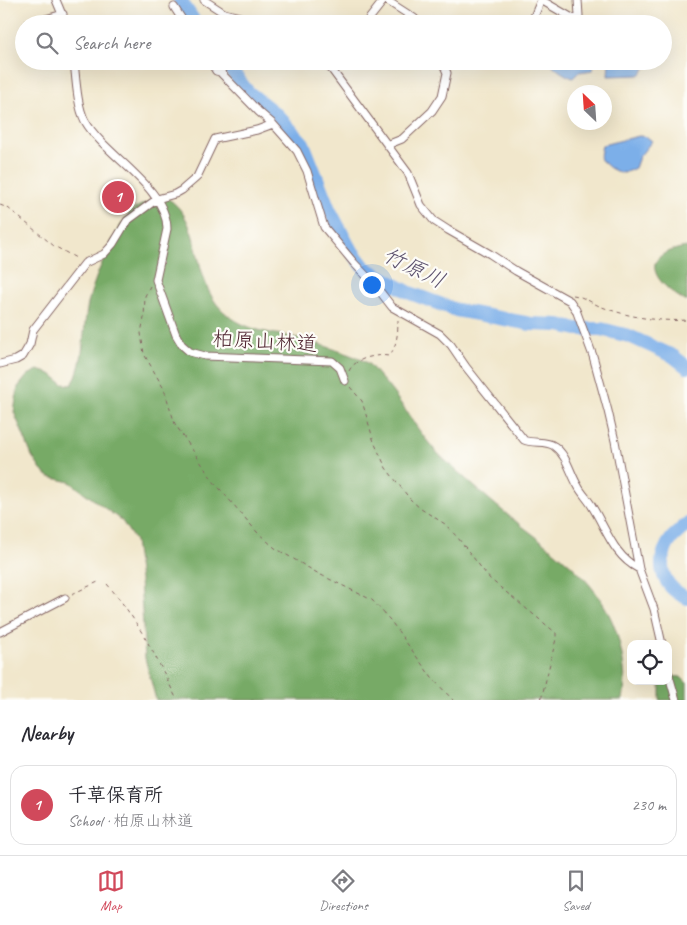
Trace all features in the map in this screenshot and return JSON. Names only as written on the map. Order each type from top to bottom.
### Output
[{"type":"street","points":[[56,0],[62,14],[59,15]]},
{"type":"street","points":[[204,0],[224,13],[232,15]]},
{"type":"street","points":[[372,15],[385,0],[409,15]]},
{"type":"street","points":[[534,15],[541,0],[567,15]]},
{"type":"street","points":[[578,0],[580,15]]},
{"type":"street","points":[[174,7],[179,15]]},
{"type":"street","points":[[75,70],[84,120],[157,199],[165,212],[167,229],[156,280]]},
{"type":"street","points":[[215,70],[220,71],[298,151],[307,171],[324,228],[392,307],[440,334],[451,345],[466,367],[524,440],[555,446],[570,466],[577,485],[593,508],[612,544],[630,564],[639,569]]},
{"type":"street","points":[[332,70],[408,173],[421,205],[434,221],[490,254],[516,272],[570,302],[576,310],[593,356],[616,442],[639,569],[654,609],[661,640]]},
{"type":"street","points":[[388,145],[402,139],[432,110],[442,96],[447,73],[446,70]]},
{"type":"street","points":[[0,364],[24,356],[30,344],[33,330],[86,263],[104,254],[113,244],[127,221],[157,199],[182,190],[197,177],[215,139],[257,130],[273,124]]},
{"type":"street","name":"柏原山林道","points":[[156,280],[176,335],[182,346],[190,352],[205,356],[332,362],[340,368],[345,380]]},
{"type":"street","points":[[0,632],[65,598]]},
{"type":"street","points":[[672,685],[676,700]]},
{"type":"path","points":[[0,205],[8,208],[54,246],[86,263]]},
{"type":"path","points":[[156,280],[144,296],[144,318],[141,333],[144,354],[164,388],[175,424],[214,482],[257,532],[275,548],[319,574],[372,600],[390,620],[432,678],[453,700]]},
{"type":"path","points":[[563,298],[576,295],[602,307],[650,320],[687,320]]},
{"type":"path","points":[[398,310],[398,329],[392,352],[389,356],[379,354],[371,356],[351,367],[345,380],[362,401],[374,442],[386,468],[410,499],[421,509],[445,524],[490,579],[556,633],[541,700]]},
{"type":"path","points":[[65,598],[98,582]]},
{"type":"path","points":[[107,584],[124,603],[139,626],[178,700]]},
{"type":"green space","points":[[167,198],[179,208],[187,221],[206,283],[212,297],[222,310],[231,318],[250,327],[309,341],[368,363],[387,384],[419,430],[439,454],[509,516],[547,545],[595,591],[607,610],[616,631],[624,672],[625,688],[623,700],[156,700],[145,658],[140,580],[135,541],[122,521],[70,482],[49,477],[41,470],[32,456],[14,412],[18,387],[28,375],[38,370],[51,374],[63,384],[72,385],[80,365],[86,314],[91,294],[107,251],[122,223],[130,213],[137,207]]},
{"type":"green space","points":[[687,247],[687,302],[666,287],[655,270],[655,263],[660,256]]},
{"type":"green space","points":[[672,676],[681,677],[687,683],[687,700],[660,700],[660,685],[672,685]]},
{"type":"water","points":[[558,70],[593,70],[579,72],[573,78]]},
{"type":"water","points":[[608,70],[644,70],[639,75],[608,76]]},
{"type":"water","points":[[639,136],[647,137],[652,141],[639,157],[635,168],[624,173],[618,172],[601,160],[602,145]]},
{"type":"waterway","name":"竹原川","points":[[180,0],[190,15]]},
{"type":"waterway","name":"竹原川","points":[[231,70],[248,92],[277,115],[303,143],[329,209],[349,247],[365,268],[410,293],[456,310],[531,324],[559,325],[577,329],[601,329],[629,336],[673,356],[687,367]]},
{"type":"waterway","name":"竹原川","points":[[687,524],[672,538],[666,547],[662,564],[663,573],[671,587],[687,598]]},
{"type":"place","name":"千草保育所","points":[[118,197]]}]
